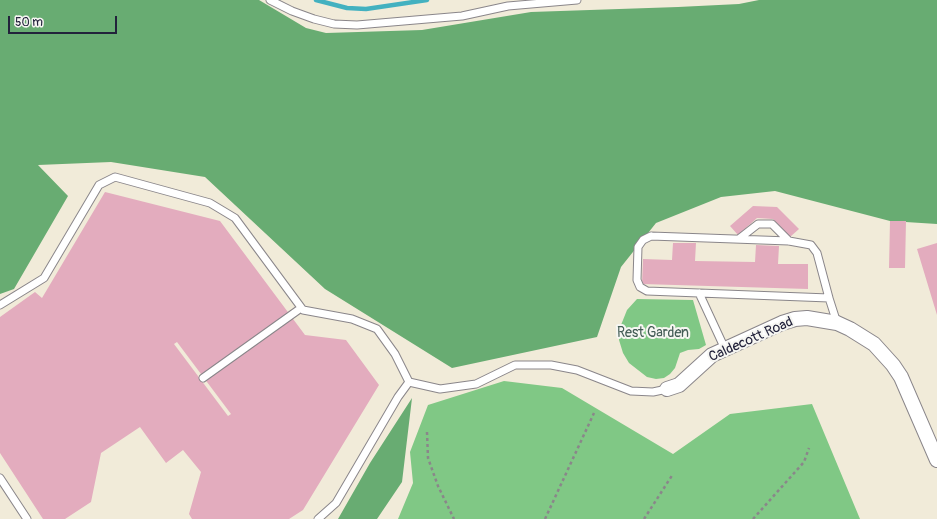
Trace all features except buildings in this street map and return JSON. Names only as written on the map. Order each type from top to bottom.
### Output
[{"type":"street","name":"Caldecott Road","points":[[667,390],[679,385],[702,363],[725,349],[795,319],[822,320],[850,329],[874,344],[894,365],[904,384],[937,460]]},
{"type":"lane","points":[[270,0],[308,18],[334,24],[357,25],[462,16],[508,6],[578,0]]},
{"type":"lane","points":[[0,305],[44,278],[98,185],[115,177],[210,203],[235,218],[303,310],[352,319],[377,329],[395,354],[409,382]]},
{"type":"lane","points":[[740,238],[758,224],[772,224],[789,241]]},
{"type":"lane","points":[[829,298],[647,291],[640,287],[637,280],[638,247],[643,240],[651,236],[740,238],[789,241],[811,245],[817,253],[837,324]]},
{"type":"lane","points":[[699,293],[725,349]]},
{"type":"lane","points":[[203,378],[301,308]]},
{"type":"lane","points":[[409,382],[440,389],[476,384],[515,365],[551,365],[576,370],[631,391],[653,392],[667,390]]},
{"type":"lane","points":[[318,519],[336,503],[398,397],[409,382]]},
{"type":"lane","points":[[0,478],[27,519]]},
{"type":"path","points":[[545,519],[594,413]]},
{"type":"path","points":[[427,432],[428,458],[438,486],[454,519]]},
{"type":"path","points":[[753,519],[804,462],[810,448]]},
{"type":"path","points":[[644,519],[673,474]]},
{"type":"green space","points":[[0,0],[259,0],[306,28],[326,33],[422,30],[531,12],[739,4],[759,0],[937,0],[937,224],[890,221],[775,191],[721,197],[656,223],[621,267],[597,337],[452,368],[325,289],[205,177],[111,162],[38,165],[68,196],[14,289],[0,294]]},
{"type":"green space","name":"Rest Garden","points":[[637,299],[693,300],[706,345],[699,349],[688,350],[680,353],[675,368],[664,378],[656,379],[647,377],[629,363],[623,353],[619,340],[619,330],[627,310]]},
{"type":"green space","points":[[504,381],[562,388],[673,454],[730,414],[812,404],[860,519],[398,519],[413,483],[410,452],[428,405]]},
{"type":"green space","points":[[412,398],[402,482],[377,519],[338,519],[370,463]]},
{"type":"waterway","points":[[316,0],[347,8],[366,9],[427,0]]}]
